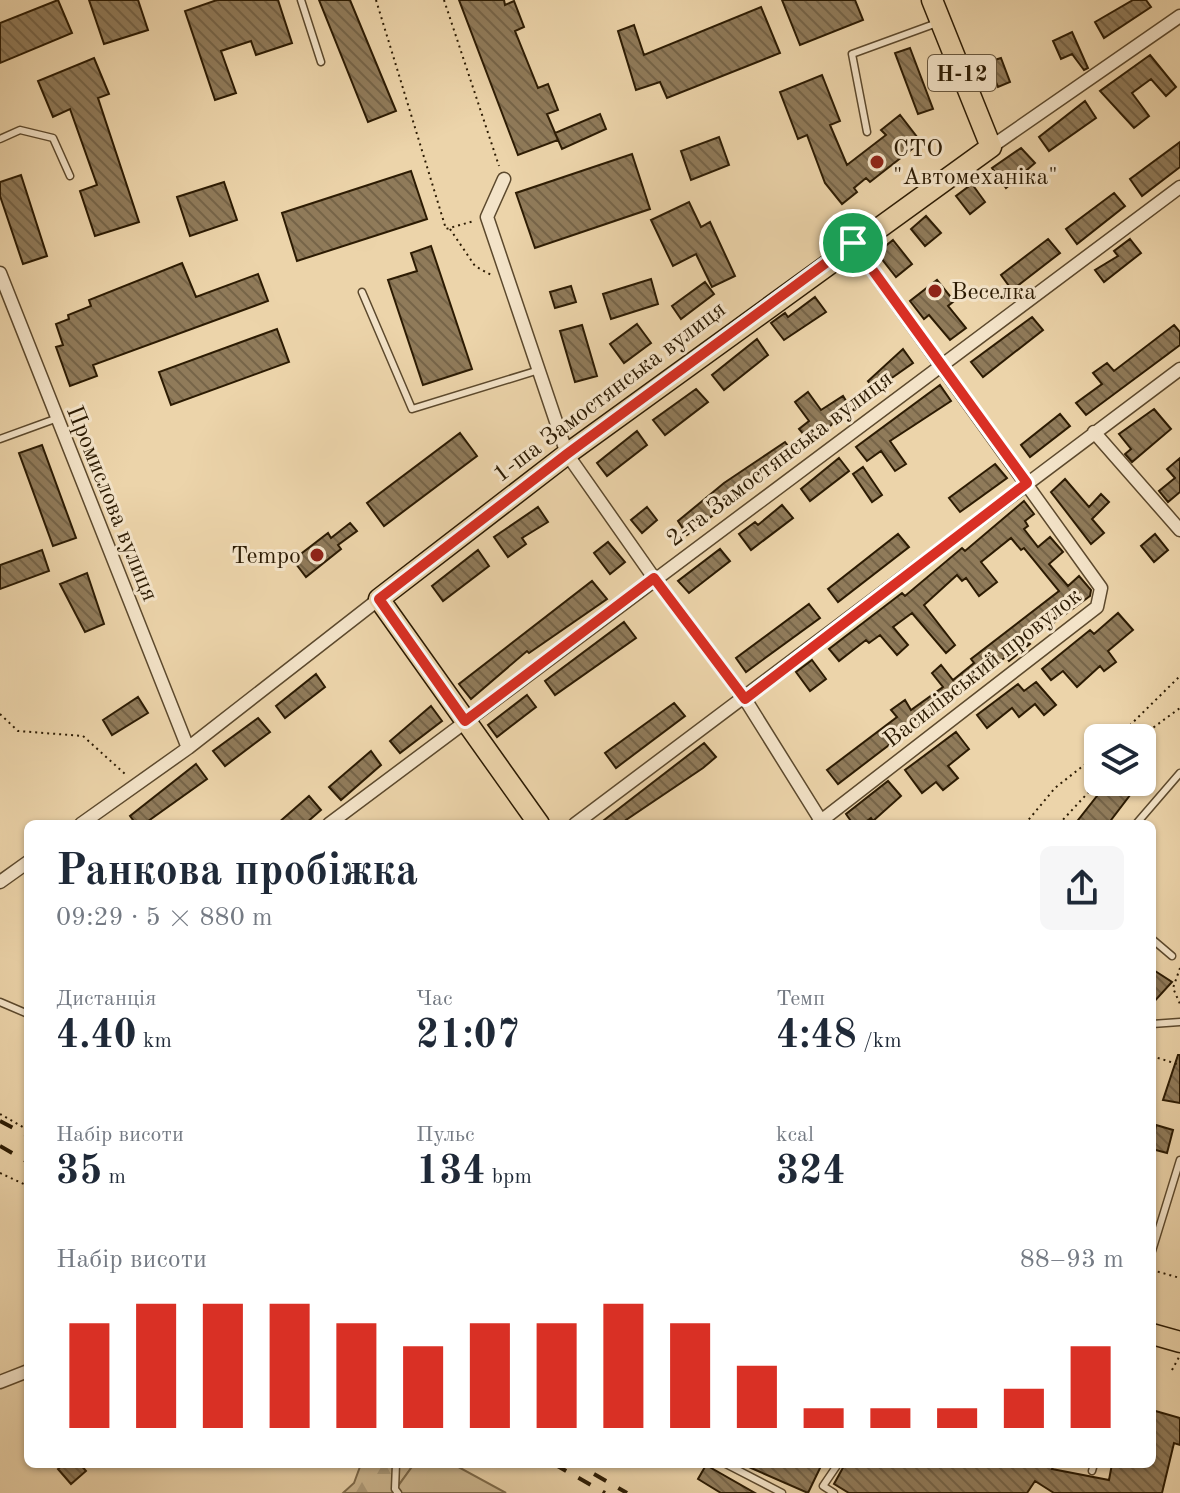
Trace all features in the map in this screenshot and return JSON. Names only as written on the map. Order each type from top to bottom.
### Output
[{"type":"main road","name":"Н-12","points":[[932,0],[991,147]]},
{"type":"main road","name":"1-ша Замостянська вулиця","points":[[379,599],[567,454],[853,243],[991,147]]},
{"type":"main road","points":[[379,599],[536,820]]},
{"type":"main road","points":[[1156,1335],[1180,1342]]},
{"type":"street","name":"1-ша Замостянська вулиця","points":[[991,147],[1180,16]]},
{"type":"street","points":[[504,179],[487,217],[567,454],[654,578],[745,699],[818,820]]},
{"type":"street","name":"2-га Замостянська вулиця","points":[[334,820],[1180,187]]},
{"type":"street","name":"Василівський провулок","points":[[824,820],[1097,607],[1101,588],[853,243]]},
{"type":"street","name":"Промислова вулиця","points":[[0,273],[55,419],[188,748]]},
{"type":"street","points":[[580,820],[1180,369]]},
{"type":"street","points":[[1094,432],[1180,530]]},
{"type":"street","name":"1-ша Замостянська вулиця","points":[[87,820],[188,748],[379,599]]},
{"type":"street","points":[[0,882],[24,865]]},
{"type":"street","points":[[0,1382],[24,1373]]},
{"type":"lane","points":[[301,0],[321,62]]},
{"type":"lane","points":[[867,132],[852,54],[940,22]]},
{"type":"lane","points":[[0,139],[20,130],[53,138],[70,176]]},
{"type":"lane","points":[[362,292],[412,409],[539,370]]},
{"type":"lane","points":[[0,439],[55,419]]},
{"type":"lane","points":[[1139,820],[1180,773]]},
{"type":"lane","points":[[1156,942],[1172,956]]},
{"type":"lane","points":[[0,1002],[24,1012]]},
{"type":"lane","points":[[1156,1024],[1180,1022]]},
{"type":"lane","points":[[1156,1238],[1180,1160]]},
{"type":"lane","points":[[396,1468],[395,1489],[398,1493]]},
{"type":"lane","points":[[734,1468],[782,1493]]},
{"type":"lane","points":[[813,1493],[823,1486],[835,1468]]},
{"type":"lane","points":[[823,1486],[834,1493]]},
{"type":"path","points":[[376,0],[446,229],[449,228],[475,266],[509,283]]},
{"type":"path","points":[[444,0],[504,179]]},
{"type":"path","points":[[449,228],[487,217]]},
{"type":"path","points":[[1131,724],[1180,676]]},
{"type":"path","points":[[1156,726],[1180,708]]},
{"type":"path","points":[[0,714],[18,731],[83,736],[136,785]]},
{"type":"path","points":[[1028,820],[1055,788],[1084,765]]},
{"type":"path","points":[[1063,820],[1085,796]]},
{"type":"path","points":[[1180,968],[1173,988],[1180,1004]]},
{"type":"path","points":[[1156,1057],[1180,1065]]},
{"type":"path","points":[[0,1114],[24,1128]]},
{"type":"path","points":[[0,1173],[24,1184]]},
{"type":"path","points":[[1156,1271],[1180,1278]]},
{"type":"path","points":[[1172,1370],[1180,1355]]},
{"type":"green space","points":[[360,1468],[411,1468],[393,1493],[343,1493],[354,1483]]},
{"type":"green space","points":[[411,1468],[460,1468],[506,1493],[393,1493]]},
{"type":"building","points":[[58,0],[72,33],[0,63],[0,23]]},
{"type":"building","points":[[89,0],[138,0],[148,30],[104,44]]},
{"type":"building","points":[[217,0],[278,0],[292,43],[256,55],[251,41],[221,51],[236,93],[215,100],[185,11]]},
{"type":"building","points":[[319,0],[350,0],[396,111],[368,122]]},
{"type":"building","points":[[459,0],[504,0],[505,5],[514,1],[524,27],[515,31],[538,88],[548,84],[558,110],[547,114],[558,140],[518,155]]},
{"type":"building","points":[[782,0],[855,0],[863,20],[800,45]]},
{"type":"building","points":[[1133,0],[1146,0],[1151,7],[1104,38],[1095,22]]},
{"type":"building","points":[[761,7],[780,53],[667,98],[660,82],[636,90],[618,31],[634,25],[644,55]]},
{"type":"building","points":[[1072,32],[1088,68],[1084,70],[1072,54],[1061,59],[1053,41]]},
{"type":"building","points":[[910,48],[933,109],[918,114],[895,53]]},
{"type":"building","points":[[1150,55],[1176,87],[1166,96],[1151,79],[1132,93],[1149,116],[1134,128],[1100,91]]},
{"type":"building","points":[[94,58],[109,94],[98,98],[139,222],[95,236],[80,191],[97,185],[70,109],[53,117],[38,81]]},
{"type":"building","points":[[1001,58],[1010,82],[998,87],[988,62]]},
{"type":"building","points":[[822,75],[840,121],[830,125],[847,165],[886,135],[881,130],[900,115],[921,142],[870,182],[866,178],[854,188],[857,192],[842,204],[825,183],[807,135],[798,139],[780,92]]},
{"type":"building","points":[[1085,101],[1096,118],[1049,151],[1039,137]]},
{"type":"building","points":[[600,114],[606,129],[562,149],[555,133]]},
{"type":"building","points":[[719,137],[729,165],[691,180],[681,151]]},
{"type":"building","points":[[1180,142],[1180,167],[1142,196],[1130,179]]},
{"type":"building","points":[[1021,148],[1035,163],[1006,188],[992,168]]},
{"type":"building","points":[[632,154],[650,209],[535,248],[516,193]]},
{"type":"building","points":[[411,171],[427,219],[297,261],[282,213]]},
{"type":"building","points":[[21,175],[47,256],[23,264],[0,196],[0,182]]},
{"type":"building","points":[[224,182],[237,220],[190,236],[177,197]]},
{"type":"building","points":[[972,184],[985,202],[970,214],[956,196]]},
{"type":"building","points":[[1114,193],[1125,206],[1077,244],[1066,229]]},
{"type":"building","points":[[689,202],[701,227],[710,222],[735,276],[712,287],[696,254],[673,266],[651,220]]},
{"type":"building","points":[[926,216],[941,233],[925,246],[911,229]]},
{"type":"building","points":[[1048,239],[1060,253],[1012,290],[1001,275]]},
{"type":"building","points":[[1130,239],[1141,253],[1104,282],[1095,270],[1118,256],[1114,251]]},
{"type":"building","points":[[893,240],[912,264],[896,277],[877,253]]},
{"type":"building","points":[[431,246],[472,369],[423,385],[388,280],[417,271],[411,253]]},
{"type":"building","points":[[182,263],[196,297],[258,274],[268,301],[93,365],[97,376],[70,386],[56,347],[63,345],[56,324],[69,319],[68,315],[91,306],[89,300]]},
{"type":"building","points":[[651,279],[658,304],[611,319],[603,294]]},
{"type":"building","points":[[937,280],[954,301],[948,306],[966,328],[950,340],[929,315],[924,319],[910,301]]},
{"type":"building","points":[[705,282],[714,294],[681,319],[672,306]]},
{"type":"building","points":[[571,286],[576,302],[555,308],[550,292]]},
{"type":"building","points":[[815,297],[826,312],[784,340],[771,323],[785,313],[788,317]]},
{"type":"building","points":[[1032,317],[1043,330],[983,377],[971,362]]},
{"type":"building","points":[[637,324],[651,343],[624,363],[610,344]]},
{"type":"building","points":[[582,325],[597,376],[575,382],[560,331]]},
{"type":"building","points":[[1174,325],[1180,332],[1180,345],[1086,415],[1076,403],[1102,384],[1093,373],[1107,363],[1114,371]]},
{"type":"building","points":[[277,329],[289,362],[171,405],[159,372]]},
{"type":"building","points":[[757,339],[768,355],[724,390],[712,375]]},
{"type":"building","points":[[903,349],[913,363],[889,380],[891,383],[878,394],[868,381]]},
{"type":"building","points":[[940,385],[951,401],[890,441],[906,464],[895,471],[881,451],[867,461],[856,447]]},
{"type":"building","points":[[696,389],[708,402],[665,435],[653,420]]},
{"type":"building","points":[[808,392],[821,410],[843,396],[851,409],[810,442],[799,429],[809,421],[795,402]]},
{"type":"building","points":[[1154,409],[1171,429],[1132,462],[1125,454],[1131,449],[1119,434]]},
{"type":"building","points":[[1060,414],[1070,426],[1030,457],[1021,445]]},
{"type":"building","points":[[637,431],[647,445],[607,476],[597,463]]},
{"type":"building","points":[[460,433],[477,456],[384,526],[367,503]]},
{"type":"building","points":[[785,442],[794,454],[687,535],[678,521],[724,483]]},
{"type":"building","points":[[42,445],[76,538],[53,546],[19,453]]},
{"type":"building","points":[[839,458],[849,471],[810,501],[801,489]]},
{"type":"building","points":[[1180,458],[1180,492],[1168,502],[1159,491],[1175,478],[1167,469]]},
{"type":"building","points":[[995,464],[1007,478],[960,512],[949,498]]},
{"type":"building","points":[[863,467],[882,495],[872,502],[853,474]]},
{"type":"building","points":[[1065,479],[1089,507],[1101,494],[1109,502],[1092,519],[1104,533],[1091,544],[1051,492]]},
{"type":"building","points":[[1024,501],[1034,514],[1025,521],[1028,526],[1024,529],[1038,547],[1050,537],[1063,552],[1049,564],[1068,586],[1079,576],[1091,590],[1090,596],[1028,642],[1030,644],[1009,661],[1006,657],[982,674],[838,784],[827,770],[897,717],[891,710],[905,700],[911,710],[943,687],[932,673],[941,665],[953,680],[974,663],[971,659],[1059,591],[1024,548],[1021,550],[1011,538],[981,562],[997,582],[979,596],[966,578],[962,581],[957,575],[924,605],[955,645],[946,653],[912,613],[893,627],[908,645],[897,655],[880,635],[869,643],[866,640],[839,661],[829,649],[902,593],[905,596],[962,548],[965,551]]},
{"type":"building","points":[[782,505],[793,518],[751,550],[739,534],[755,522],[758,525]]},
{"type":"building","points":[[538,507],[548,522],[522,538],[526,544],[508,557],[494,537]]},
{"type":"building","points":[[647,507],[657,520],[642,533],[631,520]]},
{"type":"building","name":"Tempo","points":[[350,523],[357,531],[338,545],[341,549],[306,577],[293,560],[328,533],[331,538]]},
{"type":"building","points":[[898,534],[909,547],[838,602],[828,589]]},
{"type":"building","points":[[1155,534],[1168,550],[1154,562],[1141,546]]},
{"type":"building","points":[[608,542],[625,562],[610,574],[594,553]]},
{"type":"building","points":[[720,549],[730,561],[689,593],[678,581]]},
{"type":"building","points":[[42,550],[49,571],[0,589],[0,565]]},
{"type":"building","points":[[478,550],[489,566],[443,601],[432,586]]},
{"type":"building","points":[[87,573],[104,624],[85,632],[60,584]]},
{"type":"building","points":[[592,581],[607,599],[529,653],[527,651],[471,699],[459,684]]},
{"type":"building","points":[[809,604],[820,618],[746,672],[736,658]]},
{"type":"building","points":[[1118,613],[1133,630],[1108,651],[1116,662],[1104,671],[1100,666],[1077,687],[1063,671],[1051,680],[1042,669],[1090,630],[1094,634]]},
{"type":"building","points":[[624,622],[636,638],[555,695],[545,681]]},
{"type":"building","points":[[812,660],[826,679],[810,691],[796,672]]},
{"type":"building","points":[[316,674],[325,687],[285,718],[276,706]]},
{"type":"building","points":[[1036,682],[1056,705],[1044,715],[1035,704],[1019,717],[1012,708],[987,728],[977,715],[1018,684],[1024,691]]},
{"type":"building","points":[[527,695],[536,707],[497,737],[488,725]]},
{"type":"building","points":[[138,697],[148,713],[112,735],[103,720]]},
{"type":"building","points":[[674,703],[685,716],[616,768],[605,753]]},
{"type":"building","points":[[431,706],[442,721],[400,753],[390,741]]},
{"type":"building","points":[[258,718],[270,732],[225,766],[213,751]]},
{"type":"building","points":[[956,732],[969,749],[948,766],[958,778],[943,790],[936,782],[922,793],[905,770]]},
{"type":"building","points":[[704,743],[716,757],[626,820],[604,820]]},
{"type":"building","points":[[371,751],[381,765],[341,800],[329,787]]},
{"type":"building","points":[[196,764],[207,779],[150,820],[133,820],[130,816]]},
{"type":"building","points":[[888,781],[901,796],[874,820],[850,820],[846,814]]},
{"type":"building","points":[[309,796],[321,810],[310,820],[282,820]]},
{"type":"building","points":[[1097,796],[1129,796],[1111,820],[1078,820]]},
{"type":"building","points":[[1156,972],[1172,982],[1156,1000]]},
{"type":"building","points":[[1180,1055],[1180,1103],[1163,1100]]},
{"type":"building","points":[[1156,1125],[1173,1130],[1167,1153],[1156,1150]]},
{"type":"building","points":[[1156,1411],[1180,1418],[1180,1445],[1174,1443],[1162,1493],[1054,1493],[1035,1481],[1027,1493],[849,1493],[834,1484],[843,1468],[1053,1468],[1109,1480],[1111,1468],[1156,1468]]},
{"type":"building","points":[[83,1468],[86,1471],[71,1484],[58,1469]]},
{"type":"building","points":[[704,1468],[711,1468],[755,1493],[721,1493],[698,1479]]},
{"type":"building","points":[[751,1468],[820,1468],[808,1493]]},
{"type":"railway","points":[[0,1121],[24,1134]]},
{"type":"railway","points":[[0,1146],[24,1160]]},
{"type":"railway","points":[[561,1468],[605,1493]]},
{"type":"railway","points":[[594,1474],[627,1493]]},
{"type":"place","name":"СТО \"Автомеханіка\"","points":[[877,162]]},
{"type":"place","name":"Веселка","points":[[935,291]]},
{"type":"place","name":"Tempo","points":[[317,555]]},
{"type":"route","points":[[853,243],[1027,483],[745,699],[654,578],[465,721],[379,599],[567,454],[853,243]]}]
